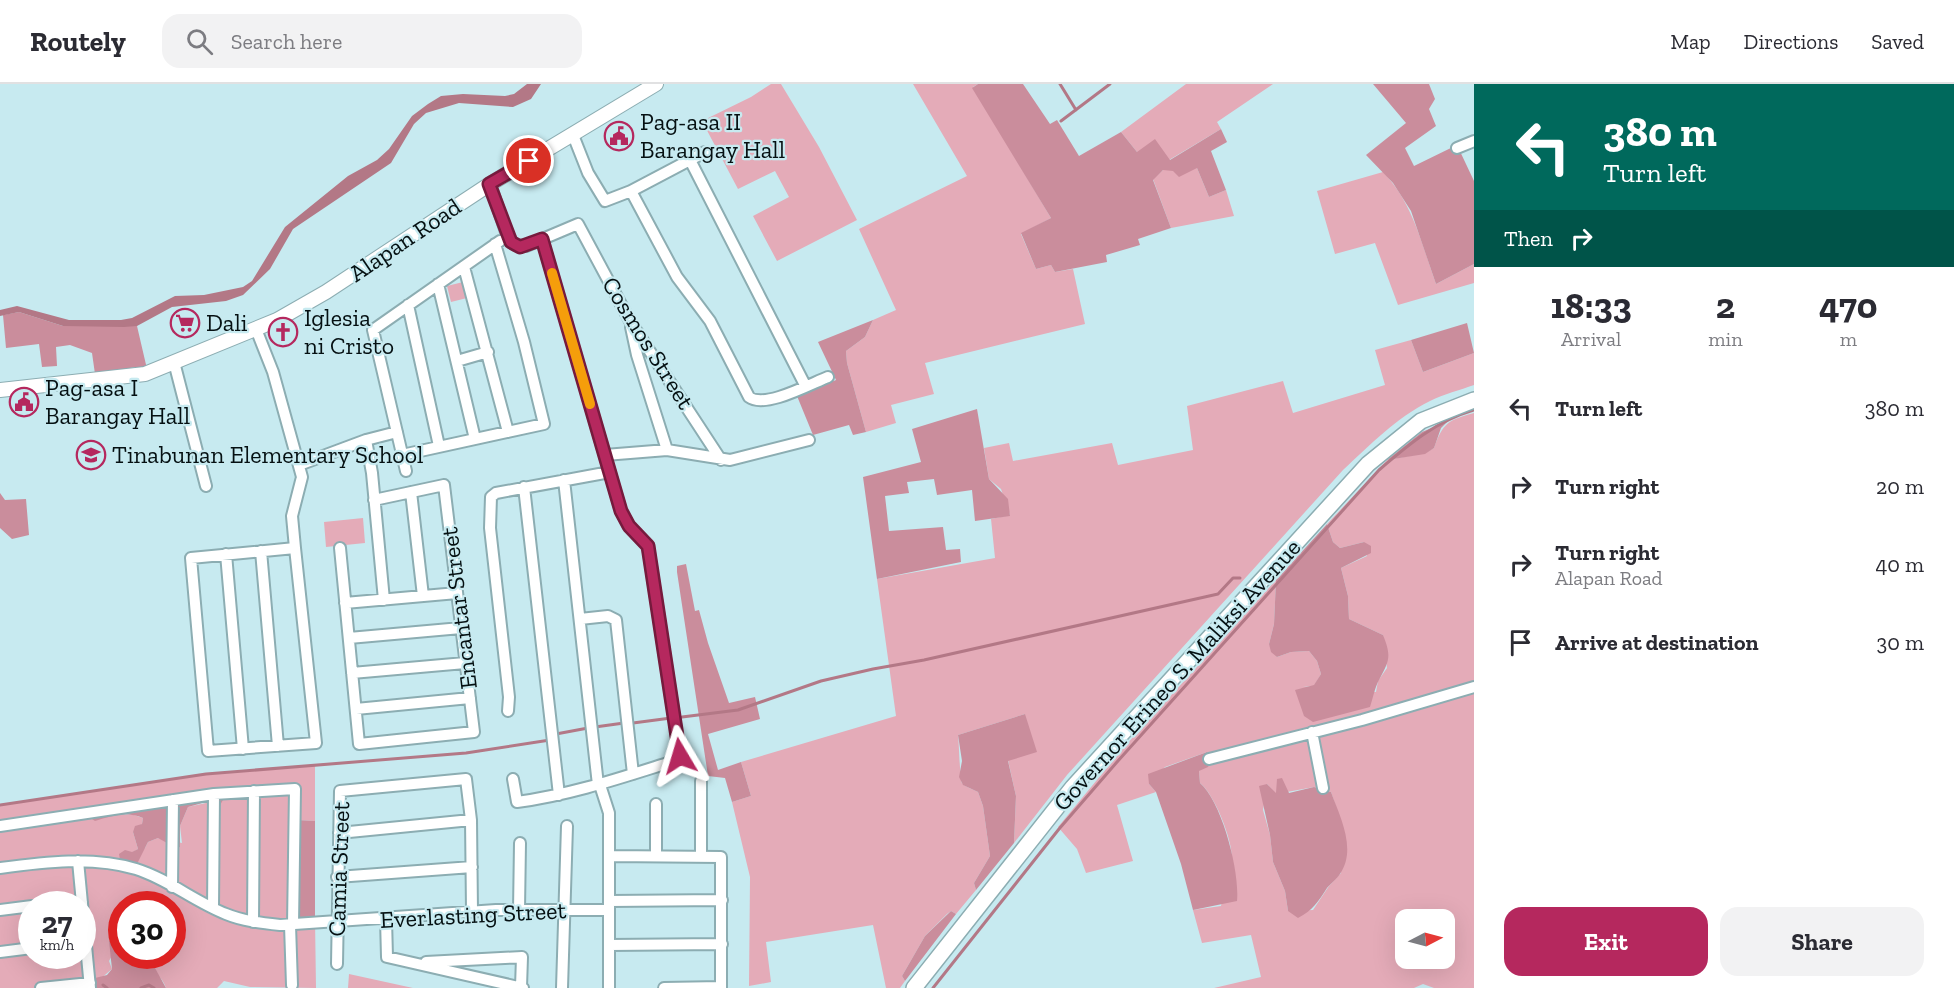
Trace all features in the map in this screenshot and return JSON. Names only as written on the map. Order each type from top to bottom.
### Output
[{"type":"main road","name":"Governor Erineo S. Maliksi Avenue","points":[[914,988],[1073,787],[1368,464],[1421,421],[1474,400]]},
{"type":"street","name":"Alapan Road","points":[[0,390],[148,373],[291,313],[489,184],[656,84]]},
{"type":"street","points":[[573,135],[588,173],[605,201],[631,191],[705,152]]},
{"type":"street","points":[[1457,148],[1474,141]]},
{"type":"street","points":[[690,160],[805,386]]},
{"type":"street","points":[[489,184],[511,242],[520,247],[542,239],[624,520],[648,546],[680,751],[677,760],[559,795],[517,802],[513,779]]},
{"type":"street","points":[[631,191],[677,277],[710,321],[749,398],[765,402],[828,376]]},
{"type":"street","name":"Cosmos Street","points":[[542,239],[578,224],[630,321],[722,460]]},
{"type":"street","points":[[406,471],[373,330],[507,235]]},
{"type":"street","points":[[402,455],[544,424],[524,342],[495,244]]},
{"type":"street","points":[[464,267],[508,432]]},
{"type":"street","points":[[438,284],[475,439]]},
{"type":"street","points":[[408,305],[439,446]]},
{"type":"street","points":[[630,321],[634,348],[667,450]]},
{"type":"street","points":[[256,329],[273,372],[302,483],[292,516],[316,743],[208,752],[191,558],[295,548]]},
{"type":"street","points":[[457,361],[488,352]]},
{"type":"street","points":[[174,362],[206,486]]},
{"type":"street","points":[[299,465],[366,440],[397,432]]},
{"type":"street","points":[[366,440],[384,600]]},
{"type":"street","points":[[605,455],[667,450],[722,460],[809,440]]},
{"type":"street","points":[[508,711],[509,697],[494,576],[489,504],[491,497],[496,493],[610,472]]},
{"type":"street","points":[[564,480],[599,785],[609,813],[609,988]]},
{"type":"street","name":"Encantar Street","points":[[356,709],[359,744],[474,732],[444,485],[411,492]]},
{"type":"street","points":[[524,488],[559,795]]},
{"type":"street","points":[[374,500],[411,492],[423,596]]},
{"type":"street","points":[[340,548],[356,709],[470,698]]},
{"type":"street","points":[[261,551],[278,746]]},
{"type":"street","points":[[226,555],[243,749]]},
{"type":"street","points":[[345,603],[457,593]]},
{"type":"street","points":[[580,619],[608,616],[616,620],[633,774]]},
{"type":"street","points":[[349,638],[461,628]]},
{"type":"street","points":[[352,673],[465,663]]},
{"type":"street","points":[[1209,759],[1474,687]]},
{"type":"street","points":[[1312,732],[1323,788]]},
{"type":"street","name":"Camia Street","points":[[337,964],[340,791],[466,779],[471,820]]},
{"type":"street","points":[[700,856],[701,781]]},
{"type":"street","points":[[0,826],[214,794],[295,789],[292,985]]},
{"type":"street","points":[[253,922],[254,791]]},
{"type":"street","points":[[213,908],[214,794]]},
{"type":"street","points":[[172,887],[173,800]]},
{"type":"street","points":[[656,804],[656,856]]},
{"type":"street","points":[[339,833],[471,820],[472,911]]},
{"type":"street","points":[[562,988],[567,826]]},
{"type":"street","points":[[519,910],[520,843]]},
{"type":"street","points":[[609,855],[721,857],[721,988],[664,988]]},
{"type":"street","points":[[78,861],[81,891]]},
{"type":"street","name":"Everlasting Street","points":[[0,868],[78,861],[137,870],[213,908],[253,922],[292,925],[472,911],[564,910],[722,900]]},
{"type":"street","points":[[337,877],[472,867]]},
{"type":"street","points":[[0,910],[18,908]]},
{"type":"street","points":[[386,919],[387,957],[522,988],[522,957],[492,956],[416,963]]},
{"type":"street","points":[[609,945],[722,945]]},
{"type":"street","points":[[0,952],[18,950]]},
{"type":"street","points":[[41,988],[90,985],[88,969]]},
{"type":"shaded area","points":[[527,84],[541,84],[531,99],[513,107],[459,103],[426,113],[414,124],[391,163],[293,229],[270,269],[243,295],[226,301],[172,307],[137,326],[63,326],[19,312],[0,316],[0,310],[17,306],[69,320],[121,320],[132,318],[175,296],[204,295],[243,287],[252,281],[285,227],[348,176],[377,160],[389,149],[412,116],[428,104],[441,96],[463,94],[505,96],[514,94]]},
{"type":"shaded area","points":[[771,84],[781,84],[819,147],[857,220],[777,261],[753,216],[789,197],[775,171],[738,189],[702,121],[751,97]]},
{"type":"shaded area","points":[[913,84],[978,84],[973,87],[1051,218],[1021,234],[1036,269],[1051,265],[1055,272],[1073,269],[1085,324],[925,363],[934,394],[891,405],[896,423],[866,432],[847,363],[846,351],[865,337],[873,320],[896,310],[859,229],[967,176]]},
{"type":"shaded area","points":[[978,84],[1023,84],[1050,124],[1057,120],[1079,156],[1121,132],[1137,152],[1155,139],[1170,160],[1221,129],[1227,142],[1211,151],[1226,190],[1209,197],[1197,168],[1179,177],[1173,171],[1163,170],[1153,180],[1171,228],[1138,239],[1140,245],[1106,255],[1107,262],[1055,272],[1051,265],[1036,269],[1021,233],[1051,218],[972,88]]},
{"type":"shaded area","points":[[1186,84],[1273,84],[1217,122],[1221,129],[1169,160],[1137,152],[1121,132]]},
{"type":"shaded area","points":[[1373,84],[1429,84],[1435,99],[1429,109],[1436,126],[1405,148],[1414,166],[1457,145],[1474,181],[1474,264],[1436,284],[1411,211],[1393,183],[1366,155],[1406,123]]},
{"type":"shaded area","points":[[1197,168],[1209,197],[1226,190],[1234,216],[1171,228],[1153,179],[1163,170]]},
{"type":"shaded area","points":[[1383,172],[1402,197],[1409,211],[1436,284],[1474,264],[1474,283],[1398,305],[1375,243],[1335,254],[1317,191]]},
{"type":"shaded area","points":[[463,282],[467,298],[451,302],[447,286]]},
{"type":"shaded area","points":[[19,312],[63,326],[137,326],[147,369],[136,367],[95,374],[92,353],[70,345],[56,347],[57,366],[42,367],[39,344],[6,348],[3,315]]},
{"type":"shaded area","points":[[873,320],[865,337],[846,351],[847,363],[866,432],[853,435],[849,425],[813,435],[797,396],[836,380],[818,342]]},
{"type":"shaded area","points":[[1467,323],[1474,353],[1423,372],[1411,340]]},
{"type":"shaded area","points":[[1411,340],[1423,372],[1474,353],[1474,385],[1435,399],[1406,415],[1343,470],[1067,775],[1014,843],[1016,796],[1008,760],[1025,714],[958,735],[961,781],[965,786],[978,792],[983,806],[990,856],[974,883],[976,890],[956,914],[951,911],[925,936],[902,976],[905,981],[900,988],[886,988],[873,925],[766,942],[771,982],[749,986],[750,877],[732,802],[751,796],[741,762],[896,716],[877,579],[995,558],[991,519],[1010,515],[1001,489],[989,479],[984,448],[1009,443],[1013,461],[1112,443],[1118,465],[1193,450],[1187,406],[1283,381],[1293,413],[1385,385],[1375,350]]},
{"type":"shaded area","points":[[977,409],[989,479],[1008,499],[1010,516],[975,521],[972,490],[937,495],[934,479],[907,482],[909,493],[885,496],[889,531],[943,527],[946,550],[960,549],[961,562],[877,579],[863,477],[921,462],[912,429]]},
{"type":"shaded area","points":[[1474,413],[1474,988],[1434,988],[1423,984],[1414,988],[1214,988],[1261,977],[1251,935],[1202,943],[1193,910],[1221,906],[1232,860],[1230,842],[1222,819],[1211,797],[1200,783],[1199,771],[1207,752],[1165,767],[1149,784],[1156,792],[1117,805],[1133,861],[1086,873],[1077,849],[1058,827],[1125,746],[1276,580],[1274,624],[1269,644],[1277,657],[1291,652],[1309,651],[1317,661],[1321,674],[1314,686],[1303,686],[1376,692],[1378,681],[1387,668],[1383,635],[1349,619],[1348,596],[1341,568],[1367,556],[1364,542],[1340,548],[1333,542],[1327,524],[1387,460],[1425,453],[1434,448],[1440,433],[1452,421]],"holes":[[[1267,784],[1276,794],[1314,787],[1331,792],[1337,810],[1341,873],[1313,910],[1288,911],[1285,891],[1273,862],[1270,835],[1263,810]]]},
{"type":"shaded area","points":[[1448,421],[1441,428],[1434,448],[1425,454],[1387,460],[1422,432]]},
{"type":"shaded area","points":[[0,493],[5,500],[26,499],[29,535],[12,539],[0,528]]},
{"type":"shaded area","points":[[363,518],[365,543],[326,547],[324,522]]},
{"type":"shaded area","points":[[1327,524],[1333,542],[1340,548],[1364,542],[1371,546],[1371,553],[1341,568],[1348,596],[1349,619],[1383,635],[1388,649],[1388,659],[1370,707],[1313,722],[1304,716],[1295,690],[1314,685],[1321,674],[1317,661],[1309,651],[1291,652],[1277,657],[1271,652],[1269,644],[1274,624],[1276,580]]},
{"type":"shaded area","points":[[686,564],[695,611],[699,610],[729,703],[755,697],[760,719],[708,734],[718,770],[741,762],[751,796],[732,802],[725,778],[708,776],[677,572],[677,566]]},
{"type":"shaded area","points":[[1025,714],[1037,752],[1008,761],[1016,796],[1014,843],[976,890],[974,883],[990,856],[983,806],[978,792],[963,785],[959,777],[962,761],[958,735]]},
{"type":"shaded area","points":[[1207,752],[1213,760],[1208,767],[1199,771],[1200,783],[1215,805],[1228,838],[1236,873],[1237,901],[1193,910],[1181,864],[1156,792],[1149,784],[1148,774]]},
{"type":"shaded area","points":[[315,765],[315,821],[297,820],[315,919],[316,988],[250,987],[224,981],[217,988],[166,988],[164,982],[147,969],[186,969],[186,891],[108,891],[108,969],[112,969],[93,985],[84,988],[0,988],[0,805],[206,774]],"holes":[[[224,799],[188,807],[180,826],[182,843],[158,838],[148,842],[145,848],[120,860],[138,849],[133,832],[142,824],[143,818],[134,815],[117,815]]]},
{"type":"shaded area","points":[[1282,778],[1289,793],[1314,787],[1331,792],[1347,844],[1345,864],[1340,874],[1315,905],[1298,918],[1288,911],[1285,891],[1273,862],[1270,835],[1259,786],[1267,784],[1276,793],[1277,779]]},
{"type":"shaded area","points":[[224,798],[218,809],[206,802],[188,807],[180,826],[180,847],[176,848],[158,838],[148,842],[137,864],[120,860],[119,854],[125,850],[132,852],[138,849],[133,832],[135,826],[142,824],[143,818],[125,815],[95,821],[92,819],[94,814],[176,801]]},
{"type":"shaded area","points":[[297,820],[315,821],[315,919],[303,919],[296,914]]},
{"type":"shaded area","points":[[951,911],[956,914],[905,981],[902,976],[925,936]]},
{"type":"shaded area","points":[[112,969],[156,969],[166,988],[84,988],[93,985],[95,978],[107,975]]},
{"type":"shaded area","points":[[349,974],[413,988],[348,988]]},
{"type":"waterway","points":[[1060,84],[1076,110]]},
{"type":"waterway","points":[[1061,121],[1110,84]]},
{"type":"waterway","points":[[933,988],[1059,829],[1379,470],[1435,427],[1474,410]]},
{"type":"waterway","points":[[682,717],[738,710],[821,681],[1218,594],[1233,578],[1240,578]]},
{"type":"waterway","points":[[633,723],[671,718]]},
{"type":"waterway","points":[[595,727],[624,723]]},
{"type":"waterway","points":[[556,734],[588,728]]},
{"type":"waterway","points":[[0,805],[206,774],[466,753],[550,740]]},
{"type":"waterway","points":[[103,985],[107,988]]},
{"type":"waterway","points":[[141,988],[149,985],[154,988]]},
{"type":"slow traffic","points":[[552,273],[590,404]]},
{"type":"place","name":"Pag-asa II Barangay Hall","points":[[619,136]]},
{"type":"place","name":"Dali","points":[[185,323]]},
{"type":"place","name":"Iglesia ni Cristo","points":[[283,332]]},
{"type":"place","name":"Pag-asa I Barangay Hall","points":[[24,402]]},
{"type":"place","name":"Tinabunan Elementary School","points":[[91,455]]},
{"type":"route","points":[[529,161],[489,184],[511,242],[520,247],[542,239],[624,520],[644,539],[648,546],[680,756]]}]
